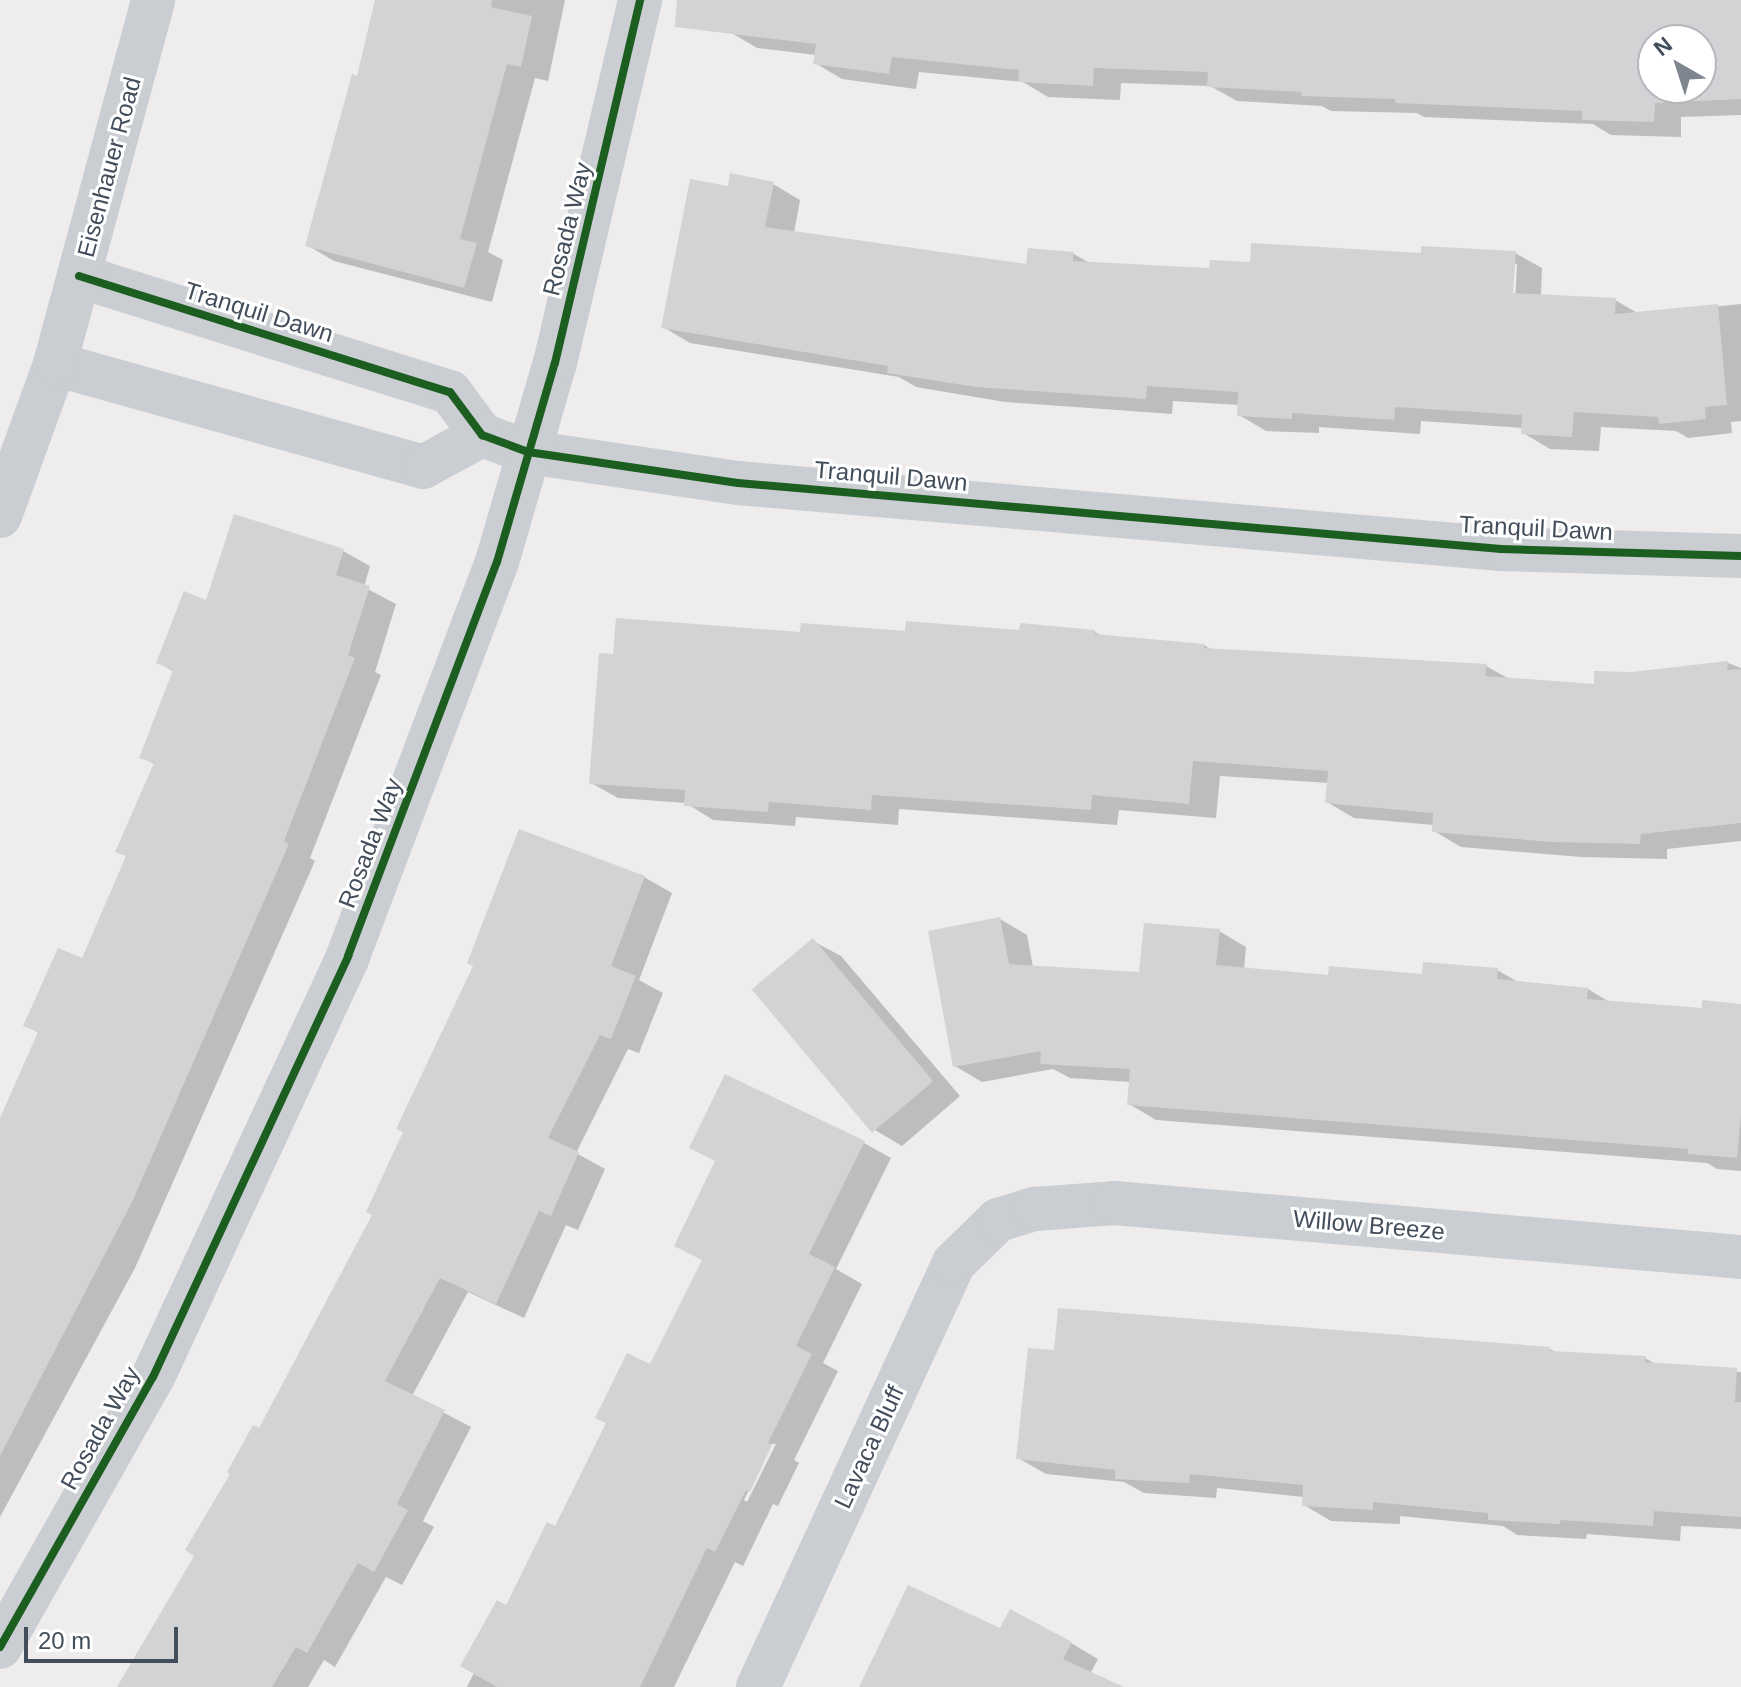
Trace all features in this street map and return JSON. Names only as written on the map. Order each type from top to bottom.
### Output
[{"type":"street","name":"Eisenhauer Road","points":[[0,516],[55,364],[153,0]]},
{"type":"street","name":"Rosada Way","points":[[0,1647],[153,1377],[348,956],[497,562],[559,348],[640,0]]},
{"type":"street","name":"Tranquil Dawn","points":[[79,276],[450,392],[482,435],[528,452],[738,483],[1438,544],[1501,549],[1741,556]]},
{"type":"street","points":[[55,364],[423,467],[482,435]]},
{"type":"street","name":"Willow Breeze","points":[[998,1220],[1035,1209],[1114,1203],[1741,1257]]},
{"type":"street","name":"Lavaca Bluff","points":[[758,1687],[954,1263],[998,1220]]},
{"type":"building","points":[[375,0],[492,0],[491,7],[532,16],[521,67],[507,64],[460,239],[477,243],[464,288],[305,246],[352,74],[357,76]]},
{"type":"building","points":[[677,0],[1741,0],[1741,99],[1717,100],[1717,24],[1637,24],[1637,104],[1655,104],[1654,122],[1582,120],[1582,111],[1395,103],[1395,99],[1301,96],[1302,92],[1207,87],[1208,72],[1094,68],[1093,86],[1018,82],[1019,70],[892,57],[889,74],[813,64],[816,44],[675,27]]},
{"type":"building","points":[[730,173],[774,182],[765,227],[1026,264],[1028,248],[1074,252],[1073,261],[1209,268],[1210,260],[1250,262],[1251,243],[1421,253],[1421,246],[1516,251],[1513,293],[1616,298],[1615,314],[1718,304],[1727,405],[1705,407],[1706,419],[1659,424],[1658,417],[1574,412],[1572,437],[1521,434],[1522,415],[1395,407],[1394,420],[1292,413],[1292,419],[1237,416],[1238,392],[1147,386],[1146,399],[976,387],[887,373],[888,366],[661,328],[690,179],[728,186]]},
{"type":"building","points":[[234,514],[344,549],[336,575],[370,586],[348,655],[355,658],[284,841],[289,844],[132,1202],[0,1456],[0,1118],[38,1032],[23,1026],[58,948],[82,958],[126,856],[115,852],[154,763],[139,758],[173,670],[156,663],[184,591],[206,600]]},
{"type":"building","points":[[616,618],[800,632],[801,623],[905,631],[906,621],[1019,630],[1020,623],[1095,630],[1095,634],[1204,644],[1204,648],[1487,664],[1485,676],[1594,684],[1594,671],[1631,672],[1728,661],[1727,670],[1741,669],[1741,823],[1641,834],[1640,844],[1552,842],[1432,832],[1433,813],[1325,803],[1328,771],[1193,761],[1189,804],[1092,795],[1091,810],[872,795],[871,810],[769,802],[768,812],[684,806],[685,790],[589,784],[599,653],[613,654]]},
{"type":"building","points":[[519,829],[645,876],[611,966],[636,976],[611,1039],[600,1035],[548,1138],[579,1152],[551,1216],[539,1211],[496,1304],[440,1278],[385,1381],[445,1410],[397,1504],[408,1510],[374,1572],[358,1563],[307,1653],[296,1647],[272,1687],[117,1687],[194,1556],[185,1550],[230,1474],[227,1472],[253,1425],[259,1428],[372,1215],[366,1212],[403,1132],[396,1129],[473,966],[467,963]]},
{"type":"building","points":[[1000,917],[1009,964],[1139,972],[1144,923],[1220,929],[1216,965],[1328,975],[1329,966],[1422,974],[1423,962],[1498,968],[1497,979],[1588,988],[1587,999],[1702,1008],[1702,1000],[1741,1004],[1741,1115],[1737,1158],[1688,1154],[1688,1149],[1127,1105],[1130,1069],[1040,1064],[1041,1051],[953,1067],[928,931]]},
{"type":"building","points":[[813,938],[933,1081],[872,1133],[752,989]]},
{"type":"building","points":[[725,1074],[865,1141],[809,1254],[835,1267],[796,1346],[812,1354],[768,1443],[772,1445],[750,1492],[746,1490],[715,1552],[707,1548],[640,1687],[497,1687],[460,1666],[497,1600],[506,1605],[547,1522],[555,1526],[606,1423],[595,1418],[627,1353],[650,1364],[702,1260],[674,1246],[715,1161],[689,1148]]},
{"type":"building","points":[[1058,1308],[1550,1347],[1550,1351],[1646,1356],[1645,1362],[1737,1368],[1735,1402],[1741,1402],[1741,1517],[1654,1511],[1653,1526],[1560,1520],[1560,1524],[1488,1520],[1488,1513],[1373,1502],[1373,1510],[1302,1506],[1303,1485],[1190,1474],[1189,1483],[1115,1479],[1115,1470],[1016,1459],[1028,1348],[1054,1350]]},
{"type":"building","points":[[908,1585],[1000,1628],[1010,1609],[1072,1642],[1063,1659],[1124,1687],[859,1687]]},
{"type":"cycle path","points":[[0,1647],[153,1377],[348,956],[497,562],[555,363],[640,0]]},
{"type":"cycle path","points":[[79,276],[450,392],[482,435],[528,452],[738,483],[1501,549],[1741,556]]}]
